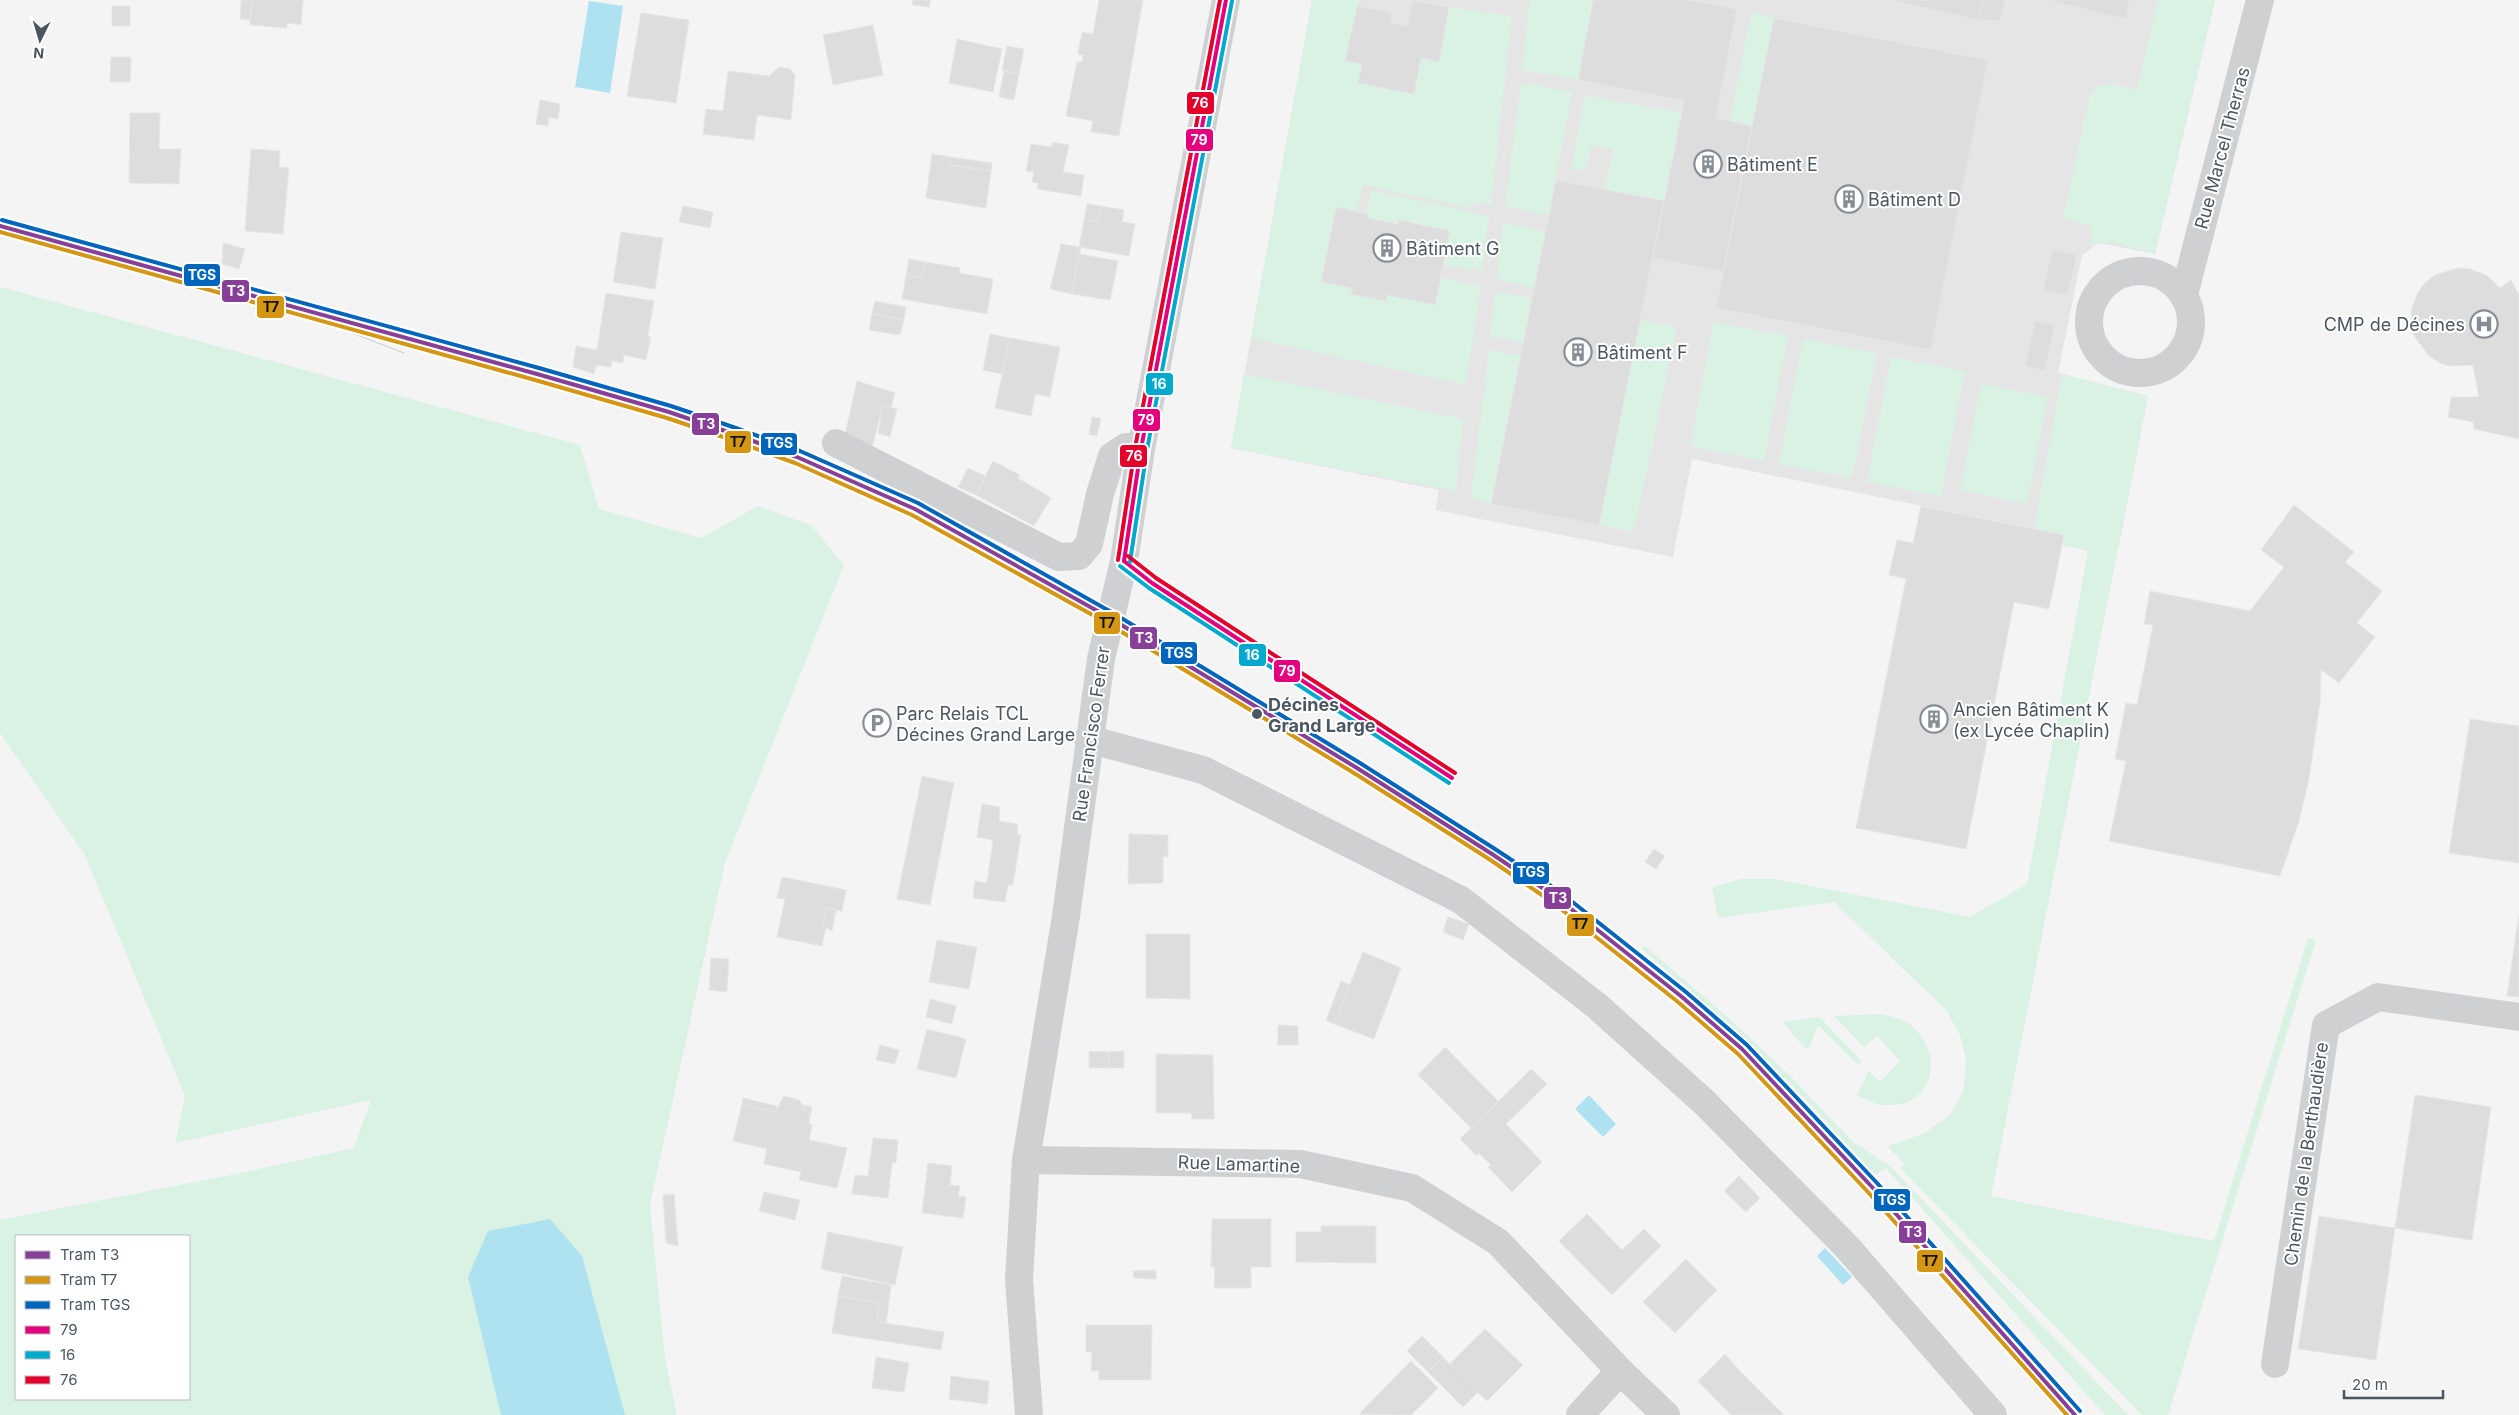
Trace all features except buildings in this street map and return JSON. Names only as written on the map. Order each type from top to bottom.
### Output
[{"type":"street","name":"Rue Francisco Ferrer","points":[[1029,1415],[1019,1279],[1026,1160],[1066,916],[1088,739],[1106,633],[1124,562],[1141,449],[1194,160],[1226,0]]},
{"type":"street","name":"Rue Marcel Therras","points":[[2184,295],[2260,0]]},
{"type":"street","points":[[836,444],[1059,558],[1079,556],[1089,544],[1100,494],[1112,456],[1126,447],[1141,449]]},
{"type":"street","points":[[1088,739],[1204,770],[1462,900],[1597,1006],[1704,1102],[1846,1246],[1992,1415]]},
{"type":"street","name":"Chemin de la Berthaudière","points":[[2275,1364],[2326,1026],[2378,997],[2519,1017]]},
{"type":"street","name":"Rue Lamartine","points":[[1026,1160],[1300,1164],[1412,1188],[1498,1242],[1620,1371],[1666,1415]]},
{"type":"street","points":[[1580,1415],[1620,1371]]},
{"type":"shaded area","points":[[1312,0],[2215,0],[2155,254],[2099,243],[2082,255],[2058,373],[2148,396],[2119,546],[1692,459],[1673,557],[1435,510],[1439,490],[1231,448]]},
{"type":"green space","points":[[1312,0],[1359,0],[1346,61],[1362,64],[1358,83],[1414,94],[1421,58],[1439,61],[1449,7],[1512,16],[1491,205],[1472,202],[1471,208],[1363,185],[1357,212],[1336,208],[1321,281],[1352,288],[1351,294],[1385,301],[1387,295],[1435,305],[1441,278],[1481,286],[1466,385],[1251,338]]},
{"type":"green space","points":[[1530,0],[1593,0],[1578,80],[1522,70]]},
{"type":"green space","points":[[2158,0],[2215,0],[2155,254],[2114,243],[2098,244],[2091,247],[2091,225],[2063,219],[2090,94],[2095,89],[2106,84],[2137,90]]},
{"type":"green space","points":[[1751,12],[1774,18],[1752,126],[1730,121]]},
{"type":"green space","points":[[1521,83],[1572,92],[1549,215],[1505,207]]},
{"type":"green space","points":[[1585,95],[1682,113],[1664,201],[1605,189],[1613,148],[1591,145],[1585,171],[1571,169]]},
{"type":"green space","points":[[1371,190],[1489,216],[1482,271],[1444,265],[1450,231],[1400,220],[1398,224],[1368,218],[1369,215],[1366,214]]},
{"type":"green space","points":[[1503,222],[1545,232],[1534,288],[1497,279]]},
{"type":"green space","points":[[0,287],[580,445],[599,509],[701,538],[758,506],[811,525],[844,565],[725,863],[650,1204],[665,1358],[677,1415],[0,1415],[0,1220],[231,1175],[354,1148],[371,1100],[175,1143],[185,1096],[85,855],[0,733]]},
{"type":"green space","points":[[1495,291],[1532,298],[1523,342],[1490,336]]},
{"type":"green space","points":[[1640,320],[1677,327],[1634,532],[1599,525]]},
{"type":"green space","points":[[1714,322],[1788,336],[1764,461],[1690,446]]},
{"type":"green space","points":[[1803,339],[1877,353],[1852,478],[1779,464]]},
{"type":"green space","points":[[1489,350],[1521,356],[1491,504],[1471,498]]},
{"type":"green space","points":[[1891,357],[1965,371],[1941,496],[1867,482]]},
{"type":"green space","points":[[1244,374],[1463,419],[1456,491],[1231,448]]},
{"type":"green space","points":[[2062,374],[2148,396],[1991,1196],[2214,1241],[2308,938],[2316,940],[2168,1415],[2142,1415],[1901,1169],[1904,1164],[1888,1146],[1923,1134],[1950,1115],[1964,1090],[1966,1059],[1960,1035],[1946,1010],[1834,902],[1718,918],[1712,887],[1741,879],[1775,879],[1970,917],[2027,884],[2088,551],[2062,545],[2064,535],[2034,528]]},
{"type":"green space","points":[[1981,384],[2048,397],[2027,504],[1960,490]]},
{"type":"green space","points":[[1645,946],[1730,1019],[1795,1081],[1853,1142],[1891,1167],[2128,1415],[2105,1415],[1886,1168],[1875,1175],[1811,1105],[1768,1062],[1641,948]]},
{"type":"green space","points":[[1880,1014],[1899,1019],[1912,1026],[1924,1042],[1930,1055],[1931,1068],[1928,1081],[1922,1092],[1912,1100],[1898,1104],[1882,1105],[1857,1095],[1869,1071],[1880,1082],[1900,1061],[1877,1036],[1864,1047],[1834,1016]]},
{"type":"green space","points":[[1819,1017],[1862,1061],[1858,1065],[1818,1025],[1809,1048],[1805,1048],[1784,1024],[1784,1022]]},
{"type":"water","points":[[589,1],[623,6],[610,93],[575,87]]},
{"type":"water","points":[[1589,1095],[1616,1124],[1603,1137],[1575,1109]]},
{"type":"water","points":[[550,1219],[582,1256],[625,1415],[501,1415],[468,1277],[488,1231]]},
{"type":"water","points":[[1825,1248],[1852,1277],[1843,1285],[1817,1256]]},
{"type":"tram line","name":"TGS","points":[[2,220],[539,368],[671,406],[733,427],[800,451],[918,503],[1113,613],[1360,763],[1495,849],[1560,892],[1686,992],[1747,1045],[1877,1183],[2080,1411]]},
{"type":"tram line","name":"T3","points":[[0,226],[537,374],[669,412],[731,433],[797,457],[915,509],[1110,618],[1357,768],[1492,854],[1556,897],[1682,997],[1742,1049],[1872,1187],[2075,1415]]},
{"type":"tram line","name":"T7","points":[[0,232],[535,380],[667,418],[729,439],[795,463],[912,515],[1107,623],[1354,773],[1489,859],[1552,902],[1678,1002],[1738,1054],[1867,1191],[2067,1415]]},
{"type":"tram line","points":[[261,298],[404,353]]},
{"type":"transit line","name":"76","points":[[1118,560],[1135,448],[1220,0]]},
{"type":"transit line","name":"79","points":[[1124,561],[1141,449],[1226,0]]},
{"type":"transit line","name":"16","points":[[1130,562],[1147,450],[1232,1]]},
{"type":"transit line","name":"76","points":[[1128,556],[1156,578],[1455,773]]},
{"type":"transit line","name":"79","points":[[1124,561],[1152,583],[1452,778]]},
{"type":"transit line","name":"16","points":[[1120,566],[1149,588],[1449,783]]},
{"type":"place","name":"Bâtiment E","points":[[1708,164]]},
{"type":"place","name":"Bâtiment D","points":[[1849,199]]},
{"type":"place","name":"Bâtiment G","points":[[1387,248]]},
{"type":"place","name":"CMP de Décines","points":[[2484,324]]},
{"type":"place","name":"Bâtiment F","points":[[1578,352]]},
{"type":"place","name":"Décines Grand Large","points":[[1257,714]]},
{"type":"place","name":"Ancien Bâtiment K (ex Lycée Chaplin)","points":[[1934,719]]},
{"type":"place","name":"Parc Relais TCL Décines Grand Large","points":[[877,723]]}]
